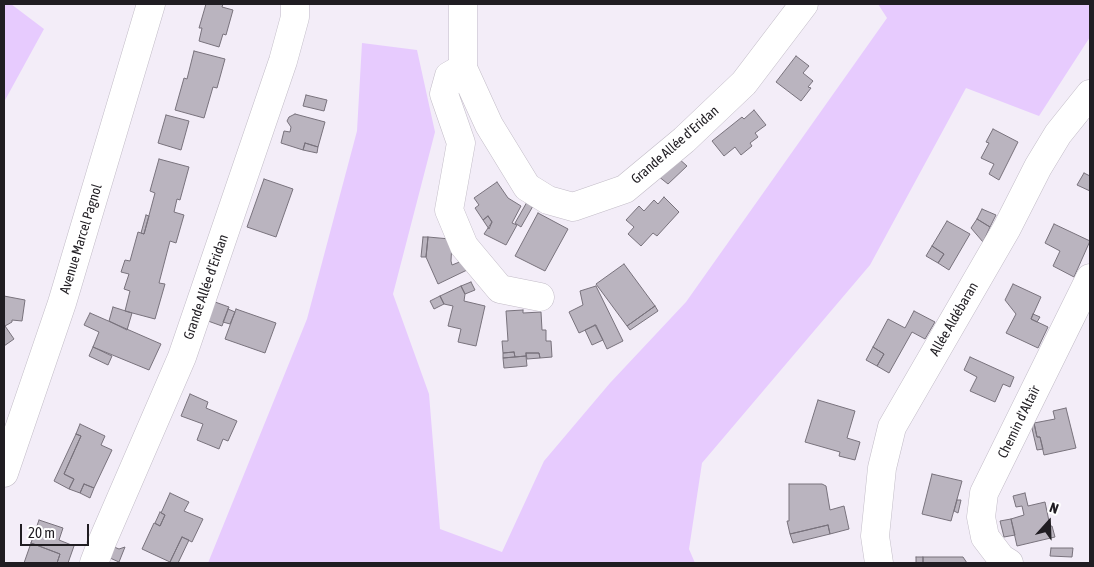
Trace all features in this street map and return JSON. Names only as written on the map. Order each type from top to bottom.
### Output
[{"type":"street","name":"Avenue Marcel Pagnol","points":[[4,473],[11,433],[62,303],[151,4]]},
{"type":"street","name":"Grande Allée d'Eridan","points":[[94,563],[182,357],[283,61],[295,16],[295,4]]},
{"type":"street","name":"Grande Allée d'Eridan","points":[[463,4],[464,68],[489,125],[527,187],[548,200],[573,207],[625,189],[684,140],[744,83],[804,4]]},
{"type":"street","points":[[464,68],[449,76],[444,94],[461,144],[449,210],[464,246],[500,289],[540,297]]},
{"type":"street","name":"Allée Aldébaran","points":[[879,563],[875,536],[882,468],[892,427],[1007,228],[1038,167],[1058,134],[1090,94]]},
{"type":"street","name":"Chemin d'Altaïr","points":[[1009,563],[1001,558],[985,537],[981,517],[984,493],[1090,278]]},
{"type":"shaded area","points":[[4,4],[11,4],[44,29],[4,102]]},
{"type":"shaded area","points":[[878,4],[1090,4],[1090,37],[1039,116],[966,88],[870,265],[702,463],[689,549],[695,563],[208,563],[307,319],[357,131],[362,43],[417,50],[435,132],[393,294],[429,394],[440,529],[502,552],[544,461],[610,383],[686,302],[887,18]]},
{"type":"building","points":[[206,4],[223,4],[222,7],[233,10],[226,35],[223,34],[219,47],[199,41],[202,28],[199,28]]},
{"type":"building","points":[[194,51],[225,59],[217,88],[213,87],[204,118],[175,110],[184,78],[187,79]]},
{"type":"building","points":[[796,56],[809,66],[803,73],[813,81],[808,87],[811,88],[801,101],[776,82]]},
{"type":"building","points":[[306,95],[327,100],[324,111],[303,106]]},
{"type":"building","points":[[754,110],[766,125],[755,133],[758,137],[750,143],[752,146],[741,155],[735,147],[724,156],[712,141]]},
{"type":"building","points":[[295,114],[325,122],[318,147],[305,143],[303,150],[281,143],[284,131],[290,132],[291,127],[287,121],[289,117]]},
{"type":"building","points":[[166,115],[189,121],[181,150],[158,143]]},
{"type":"building","points":[[993,129],[1018,142],[999,180],[989,174],[994,164],[981,158],[989,143],[986,142]]},
{"type":"building","points":[[305,143],[318,147],[317,153],[303,150]]},
{"type":"building","points":[[678,158],[687,166],[668,184],[658,176]]},
{"type":"building","points":[[159,159],[189,167],[180,200],[177,199],[174,212],[184,215],[176,243],[170,241],[159,283],[165,284],[155,319],[125,311],[130,291],[124,289],[129,274],[121,272],[125,260],[130,261],[138,232],[144,234],[155,193],[150,191]]},
{"type":"building","points":[[1084,173],[1090,176],[1090,191],[1077,185]]},
{"type":"building","points":[[264,179],[293,189],[276,237],[247,227]]},
{"type":"building","points":[[497,182],[508,198],[521,206],[512,223],[517,225],[506,245],[484,234],[492,222],[488,216],[483,220],[475,208],[479,205],[474,198]]},
{"type":"building","points":[[664,197],[679,212],[657,236],[653,233],[641,246],[628,234],[634,227],[626,220],[639,206],[644,211],[654,200],[658,204]]},
{"type":"building","points":[[527,202],[533,206],[521,227],[515,223]]},
{"type":"building","points":[[982,209],[996,215],[990,227],[977,219]]},
{"type":"building","points":[[538,213],[568,229],[545,271],[515,256]]},
{"type":"building","points":[[146,215],[149,216],[144,234],[141,233]]},
{"type":"building","points":[[488,216],[492,222],[489,229],[483,220]]},
{"type":"building","points":[[977,219],[990,227],[983,242],[971,228]]},
{"type":"building","points":[[947,221],[970,234],[949,270],[938,263],[944,254],[932,246]]},
{"type":"building","points":[[1054,224],[1090,241],[1074,277],[1053,266],[1060,251],[1045,243]]},
{"type":"building","points":[[423,237],[428,237],[426,257],[421,257]]},
{"type":"building","points":[[428,237],[450,239],[452,242],[452,265],[462,261],[467,270],[438,284],[426,257]]},
{"type":"building","points":[[932,246],[944,254],[938,263],[926,256]]},
{"type":"building","points":[[624,264],[655,306],[627,326],[596,284]]},
{"type":"building","points":[[471,282],[475,290],[465,294],[461,286]]},
{"type":"building","points":[[1013,284],[1041,297],[1031,319],[1048,327],[1038,348],[1006,333],[1016,314],[1005,300]]},
{"type":"building","points":[[461,286],[465,294],[464,301],[485,306],[476,346],[458,342],[461,329],[448,326],[453,306],[444,304],[440,296]]},
{"type":"building","points":[[596,286],[623,341],[607,349],[596,325],[579,333],[569,312],[583,305],[580,291]]},
{"type":"building","points":[[4,296],[25,300],[22,321],[12,320],[12,322],[5,326],[14,339],[4,346]]},
{"type":"building","points":[[440,296],[444,304],[434,309],[430,301]]},
{"type":"building","points":[[215,302],[229,307],[222,326],[208,321]]},
{"type":"building","points":[[655,306],[658,311],[630,330],[627,326]]},
{"type":"building","points":[[113,307],[132,313],[127,330],[109,321]]},
{"type":"building","points":[[228,309],[235,312],[230,324],[223,322]]},
{"type":"building","points":[[236,309],[276,323],[265,353],[225,339]]},
{"type":"building","points":[[523,310],[523,313],[541,312],[542,330],[546,330],[546,341],[551,341],[552,357],[540,358],[539,353],[526,353],[526,356],[515,357],[514,352],[503,353],[502,341],[508,341],[506,311]]},
{"type":"building","points":[[914,311],[935,322],[925,339],[912,332],[889,373],[877,366],[884,354],[873,347],[888,319],[905,328]]},
{"type":"building","points":[[90,313],[161,344],[149,370],[93,347],[99,332],[84,325]]},
{"type":"building","points":[[1033,314],[1040,317],[1037,322],[1031,319]]},
{"type":"building","points":[[595,325],[603,340],[592,345],[585,330]]},
{"type":"building","points":[[93,347],[112,356],[108,365],[89,356]]},
{"type":"building","points":[[873,347],[884,354],[877,366],[866,360]]},
{"type":"building","points":[[514,352],[515,357],[503,358],[503,353]]},
{"type":"building","points":[[526,353],[539,353],[540,358],[527,359]]},
{"type":"building","points":[[526,356],[527,366],[504,368],[503,358]]},
{"type":"building","points":[[970,357],[1014,377],[1010,387],[1003,384],[995,402],[970,391],[977,377],[964,370]]},
{"type":"building","points":[[190,394],[208,402],[206,408],[237,421],[228,441],[223,439],[219,449],[197,440],[203,424],[181,416]]},
{"type":"building","points":[[818,400],[855,411],[847,438],[860,442],[855,460],[839,456],[840,452],[805,442]]},
{"type":"building","points":[[1066,408],[1076,448],[1044,455],[1040,437],[1037,437],[1034,423],[1055,419],[1053,411]]},
{"type":"building","points":[[1034,423],[1037,437],[1040,437],[1043,449],[1037,450],[1031,424]]},
{"type":"building","points":[[80,424],[105,436],[101,445],[112,450],[94,488],[84,484],[80,493],[69,489],[74,479],[64,474],[81,436],[76,434]]},
{"type":"building","points":[[76,434],[81,436],[64,474],[74,479],[69,489],[54,481]]},
{"type":"building","points":[[932,474],[962,481],[951,521],[922,514]]},
{"type":"building","points":[[84,484],[94,488],[90,498],[80,493]]},
{"type":"building","points":[[789,484],[822,484],[826,486],[830,510],[844,506],[849,529],[830,534],[828,525],[790,534],[787,521],[789,521]]},
{"type":"building","points":[[170,493],[189,502],[184,511],[203,519],[192,542],[182,537],[170,562],[142,549],[154,523],[160,526],[165,515],[161,513]]},
{"type":"building","points":[[1025,493],[1028,506],[1045,502],[1050,526],[1052,526],[1055,537],[1017,546],[1011,519],[1024,515],[1022,506],[1016,507],[1013,496]]},
{"type":"building","points":[[957,500],[961,500],[958,513],[954,511]]},
{"type":"building","points":[[160,512],[165,515],[160,526],[155,523]]},
{"type":"building","points":[[1011,519],[1015,535],[1004,537],[1000,521]]},
{"type":"building","points":[[39,520],[63,528],[59,540],[74,546],[68,563],[57,563],[60,554],[31,543]]},
{"type":"building","points":[[828,525],[830,534],[793,543],[790,534]]},
{"type":"building","points":[[182,537],[189,540],[178,563],[170,562]]},
{"type":"building","points":[[31,543],[60,554],[57,563],[24,563]]},
{"type":"building","points":[[114,547],[119,549],[125,547],[119,562],[110,558]]},
{"type":"building","points":[[1051,548],[1073,548],[1072,557],[1050,556]]},
{"type":"building","points":[[916,557],[923,557],[923,563],[916,563]]},
{"type":"building","points":[[923,557],[963,557],[967,563],[923,563]]}]
